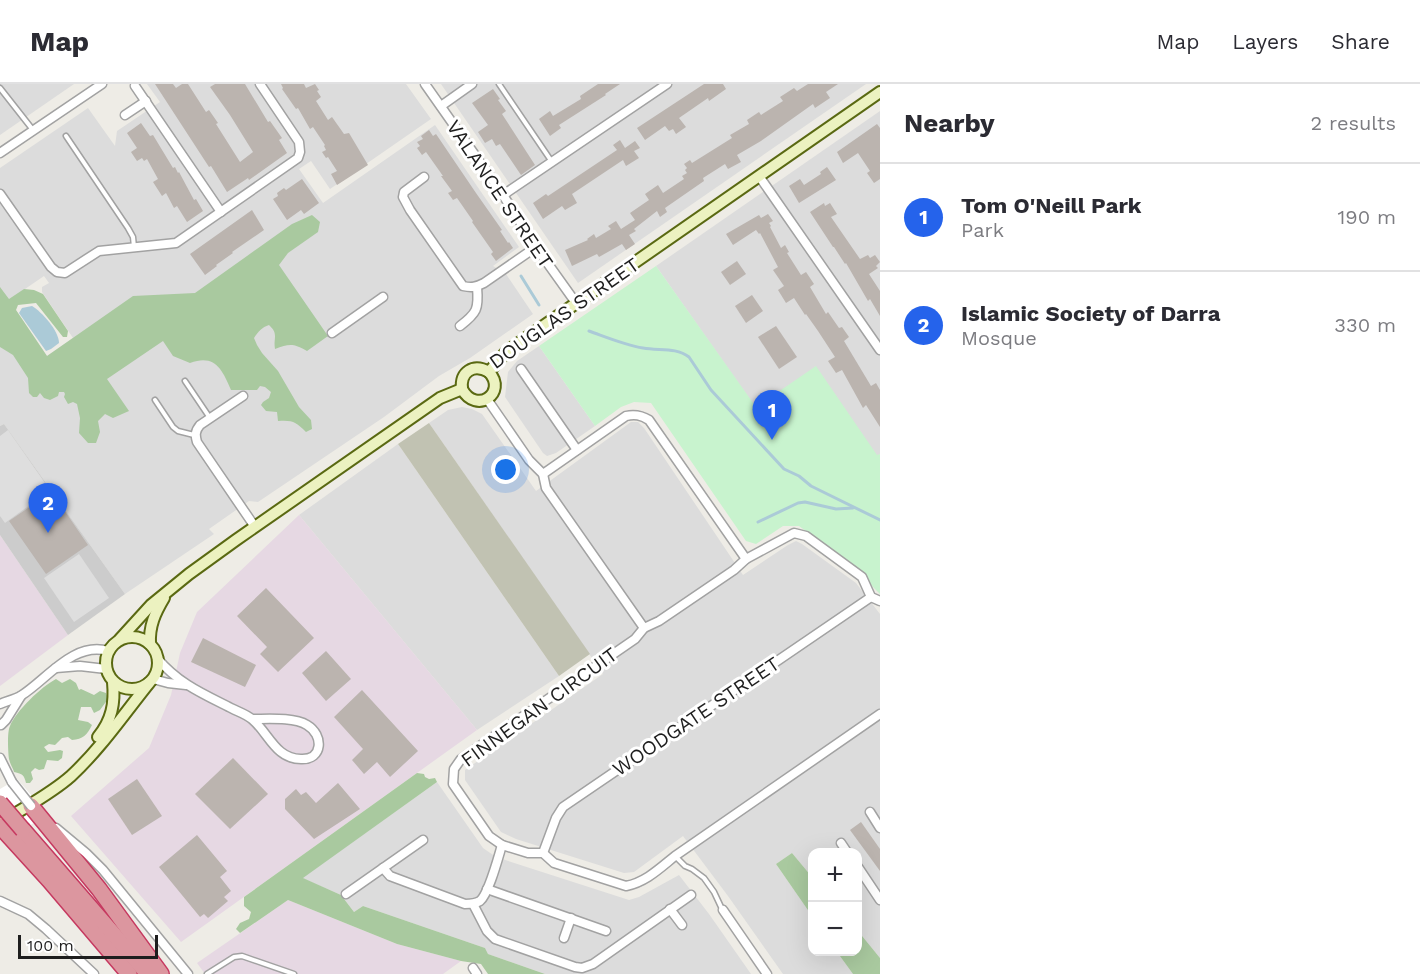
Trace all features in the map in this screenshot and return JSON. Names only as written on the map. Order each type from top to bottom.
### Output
[{"type":"highway","points":[[0,803],[17,834],[49,880],[129,974]]},
{"type":"highway","points":[[31,806],[125,923],[161,974]]},
{"type":"highway","points":[[0,824],[17,834],[148,974]]},
{"type":"main road","name":"DOUGLAS STREET","points":[[120,639],[151,605],[189,574],[440,398],[462,389],[462,381],[469,371],[477,368],[489,372],[506,352],[880,92]]},
{"type":"main road","points":[[462,389],[472,400],[487,399],[495,386],[494,379],[489,372]]},
{"type":"main road","name":"DOUGLAS STREET","points":[[150,644],[150,630],[155,613],[167,592]]},
{"type":"main road","points":[[0,824],[69,778],[92,756],[151,681],[158,665],[155,651],[150,644],[136,637],[128,637],[113,644],[108,651],[106,669],[113,682],[131,690],[144,687],[151,681]]},
{"type":"main road","points":[[0,815],[66,773],[87,751],[102,733],[109,719],[114,705],[113,682]]},
{"type":"street","points":[[0,153],[102,84]]},
{"type":"street","points":[[0,194],[51,267],[57,272],[65,273],[99,251],[176,243],[298,158],[300,142],[260,84]]},
{"type":"street","name":"VALANCE STREET","points":[[425,84],[576,303]]},
{"type":"street","points":[[441,106],[472,84]]},
{"type":"street","points":[[503,195],[667,84]]},
{"type":"street","points":[[135,86],[221,212]]},
{"type":"street","points":[[125,115],[146,101]]},
{"type":"street","points":[[759,176],[880,350]]},
{"type":"street","points":[[424,177],[404,192],[404,201],[463,286],[477,287],[536,247]]},
{"type":"street","points":[[460,326],[475,312],[478,299],[477,287]]},
{"type":"street","points":[[332,333],[383,297]]},
{"type":"street","points":[[521,369],[577,450]]},
{"type":"street","points":[[243,396],[200,425],[195,435],[197,442],[255,527]]},
{"type":"street","points":[[487,399],[529,460],[543,474],[546,488],[644,628]]},
{"type":"street","points":[[543,474],[626,416],[634,414],[643,416],[649,420],[746,559]]},
{"type":"street","name":"FINNEGAN CIRCUIT","points":[[871,597],[862,577],[806,536],[794,533],[785,536],[746,559],[734,570],[659,621],[644,628],[635,639],[461,759],[454,768],[453,784],[489,836],[502,845],[528,853],[543,853],[554,863],[626,886],[644,880],[880,714]]},
{"type":"street","points":[[871,597],[880,601]]},
{"type":"street","name":"WOODGATE STREET","points":[[543,853],[556,818],[563,807],[871,597]]},
{"type":"street","points":[[0,726],[21,696],[55,668],[74,655],[100,648],[108,651]]},
{"type":"street","points":[[157,658],[187,685],[253,719],[288,757],[306,759],[313,756],[318,749],[317,735],[306,723],[296,720],[253,719]]},
{"type":"street","points":[[55,668],[80,666],[106,669]]},
{"type":"street","points":[[151,681],[187,685]]},
{"type":"street","points":[[0,704],[21,696]]},
{"type":"street","points":[[0,758],[12,782],[31,806]]},
{"type":"street","points":[[870,812],[880,828]]},
{"type":"street","points":[[42,818],[86,853],[103,870],[188,974]]},
{"type":"street","points":[[346,894],[423,840]]},
{"type":"street","points":[[841,843],[845,848]]},
{"type":"street","points":[[383,868],[390,876],[465,904],[473,904],[485,894],[502,845]]},
{"type":"street","points":[[862,873],[880,900]]},
{"type":"street","points":[[487,889],[606,931]]},
{"type":"street","points":[[473,904],[487,931],[495,939],[582,968],[593,964],[691,895]]},
{"type":"street","points":[[0,902],[28,914],[94,974]]},
{"type":"street","points":[[670,909],[682,925]]},
{"type":"street","points":[[723,910],[767,974]]},
{"type":"street","points":[[564,938],[571,918]]},
{"type":"lane","points":[[499,84],[552,162]]},
{"type":"lane","points":[[0,88],[33,131]]},
{"type":"lane","points":[[66,136],[128,228],[133,237],[134,248]]},
{"type":"lane","points":[[185,381],[210,418]]},
{"type":"lane","points":[[155,400],[173,427],[178,431],[195,435]]},
{"type":"lane","points":[[675,856],[685,866],[704,878],[723,910]]},
{"type":"lane","points":[[207,974],[238,956],[294,974]]},
{"type":"shaded area","points":[[0,84],[74,84],[0,135]]},
{"type":"shaded area","points":[[147,84],[406,84],[431,119],[330,189],[311,161],[299,169],[323,203],[435,125],[519,247],[493,266],[506,274],[533,314],[470,358],[439,376],[384,417],[258,502],[249,501],[209,529],[214,534],[125,594],[4,424],[0,426],[0,168],[88,108],[115,146],[117,131],[160,102]],"holes":[[[44,276],[49,283],[42,287],[42,292],[73,338],[47,356],[9,300]]]},
{"type":"shaded area","points":[[441,84],[866,84],[578,283]]},
{"type":"shaded area","points":[[880,111],[880,454],[878,456],[756,408],[656,266]]},
{"type":"shaded area","points":[[539,346],[595,426],[556,453],[547,456],[505,397],[508,372],[517,361]]},
{"type":"shaded area","points":[[462,407],[482,414],[536,491],[631,422],[638,422],[743,575],[796,541],[856,583],[880,614],[880,958],[862,936],[862,848],[808,848],[808,872],[792,853],[776,864],[808,910],[808,956],[840,956],[853,974],[783,974],[683,836],[634,872],[624,873],[516,839],[501,832],[465,780],[465,770],[603,674],[429,423],[448,410]]},
{"type":"shaded area","points":[[429,423],[590,654],[559,676],[398,444]]},
{"type":"shaded area","points":[[4,424],[125,594],[68,635],[0,535],[0,426]]},
{"type":"shaded area","points":[[8,430],[45,483],[40,487],[45,494],[5,523],[0,516],[0,436]]},
{"type":"shaded area","points":[[398,444],[559,676],[477,730],[299,515]]},
{"type":"shaded area","points":[[299,515],[477,730],[181,942],[71,816],[149,748],[171,695],[180,653],[197,612]]},
{"type":"shaded area","points":[[0,535],[68,635],[0,686]]},
{"type":"shaded area","points":[[79,554],[109,598],[74,622],[44,578]]},
{"type":"shaded area","points":[[437,782],[483,848],[496,857],[629,900],[679,875],[751,974],[545,974],[488,954],[485,948],[363,906],[354,912],[341,895],[302,878]]},
{"type":"shaded area","points":[[288,900],[397,944],[461,961],[443,974],[205,974],[197,963]]},
{"type":"green space","points":[[312,215],[320,222],[318,232],[288,253],[279,265],[328,336],[307,351],[291,345],[275,349],[275,334],[269,325],[260,330],[254,338],[262,353],[278,371],[299,407],[311,420],[312,429],[306,432],[294,422],[278,421],[277,412],[266,411],[261,405],[269,398],[271,392],[265,387],[260,386],[257,390],[231,390],[221,370],[212,362],[206,360],[190,363],[173,356],[163,341],[107,379],[129,411],[113,418],[105,414],[98,421],[100,432],[96,443],[88,443],[79,433],[80,418],[77,404],[73,402],[68,404],[64,392],[59,392],[58,396],[50,400],[44,398],[40,393],[37,397],[33,397],[29,393],[28,378],[13,355],[0,347],[0,287],[9,299],[24,289],[43,294],[68,331],[67,337],[63,337],[36,303],[18,305],[16,310],[47,356],[133,296],[195,293],[292,224]]},
{"type":"green space","points":[[656,266],[756,407],[816,366],[877,455],[880,454],[880,594],[861,571],[799,526],[783,526],[756,544],[746,541],[651,403],[634,402],[621,407],[595,426],[539,346]]},
{"type":"green space","points":[[56,679],[62,683],[70,679],[76,683],[79,690],[94,695],[100,691],[106,693],[108,699],[100,710],[94,713],[91,707],[81,707],[78,720],[92,725],[88,731],[79,739],[62,738],[55,745],[49,744],[44,747],[48,752],[63,751],[62,758],[58,761],[47,760],[44,769],[35,768],[31,772],[33,779],[30,783],[26,783],[23,775],[14,772],[9,761],[9,729],[23,707]]},
{"type":"green space","points":[[417,773],[424,774],[429,779],[435,778],[437,782],[303,878],[341,895],[354,912],[363,906],[485,948],[488,954],[545,974],[488,974],[481,964],[397,944],[288,900],[240,933],[236,929],[240,923],[249,919],[251,912],[244,906],[244,897]]},
{"type":"green space","points":[[792,853],[808,872],[808,910],[776,864]]},
{"type":"green space","points":[[862,936],[880,958],[880,974],[853,974],[840,956],[862,956]]},
{"type":"water","points":[[32,306],[49,322],[58,338],[59,343],[46,351],[19,313],[22,308]]},
{"type":"pier","points":[[17,779],[48,814],[18,833],[0,813],[0,789]]},
{"type":"building","points":[[155,84],[173,84],[176,88],[182,84],[188,84],[206,112],[209,110],[218,123],[216,124],[240,162],[253,152],[210,87],[215,84],[245,84],[268,122],[270,121],[282,138],[279,140],[287,153],[249,180],[248,178],[227,192]]},
{"type":"building","points":[[281,84],[304,84],[306,88],[315,84],[321,97],[316,101],[328,120],[332,117],[344,134],[349,133],[368,165],[337,185],[331,174],[337,171],[322,152],[326,150],[325,145],[313,127],[310,129],[298,108],[296,109],[282,89]]},
{"type":"building","points":[[598,84],[620,84],[559,125],[561,128],[550,136],[539,119],[550,111],[553,116],[581,99],[580,96]]},
{"type":"building","points":[[704,84],[723,84],[726,89],[679,118],[686,127],[676,134],[673,129],[669,131],[665,126],[645,140],[637,128]]},
{"type":"building","points":[[808,84],[838,84],[826,92],[830,98],[815,108],[813,104],[737,155],[741,162],[728,169],[725,164],[665,208],[667,212],[660,217],[657,211],[634,229],[636,231],[629,235],[635,244],[626,250],[622,244],[599,257],[597,254],[572,266],[565,250],[588,240],[594,234],[596,238],[611,229],[608,226],[616,221],[621,229],[635,220],[630,213],[649,200],[645,194],[658,185],[663,193],[684,179],[682,176],[687,173],[685,170],[687,168],[684,164],[690,160],[692,163],[732,138],[730,135],[749,124],[747,120],[759,112],[761,115],[783,101],[780,97],[794,88],[797,91]]},
{"type":"building","points":[[493,89],[506,111],[502,114],[535,165],[521,175],[500,144],[496,146],[492,139],[485,143],[478,132],[488,125],[472,103]]},
{"type":"building","points":[[141,123],[150,136],[153,135],[203,211],[187,222],[177,206],[174,208],[166,193],[162,196],[153,182],[158,179],[147,159],[144,161],[142,158],[137,161],[131,152],[137,148],[127,133]]},
{"type":"building","points":[[877,124],[880,128],[880,179],[874,183],[867,173],[870,171],[858,153],[843,163],[837,152]]},
{"type":"building","points":[[429,130],[433,136],[436,134],[513,248],[496,261],[491,254],[493,252],[457,198],[453,200],[448,193],[452,191],[441,176],[443,176],[426,152],[422,155],[417,148],[420,146],[417,142],[423,139],[421,136]]},
{"type":"building","points":[[620,140],[625,148],[635,141],[640,148],[634,151],[639,158],[626,166],[623,160],[572,194],[577,203],[565,210],[562,206],[543,219],[533,203],[546,194],[548,196],[617,150],[613,145]]},
{"type":"building","points":[[827,167],[836,180],[799,203],[789,186],[800,179],[804,185],[821,174],[820,172]]},
{"type":"building","points":[[302,179],[319,203],[304,214],[301,210],[287,220],[273,199],[284,188],[286,190]]},
{"type":"building","points":[[824,203],[825,206],[830,203],[837,214],[831,217],[860,259],[868,255],[870,258],[875,255],[880,262],[876,266],[878,268],[869,274],[880,291],[880,316],[810,212]]},
{"type":"building","points":[[252,210],[264,230],[232,252],[205,275],[190,254]]},
{"type":"building","points":[[768,214],[773,221],[769,223],[770,227],[781,248],[785,245],[789,252],[787,253],[801,275],[806,272],[814,284],[810,287],[826,314],[828,312],[839,328],[842,327],[849,337],[844,341],[871,386],[876,383],[880,390],[880,427],[866,405],[863,408],[842,370],[836,373],[828,361],[835,357],[794,298],[786,303],[778,290],[784,286],[773,270],[778,267],[760,233],[756,230],[733,245],[726,234],[759,215],[761,218]]},
{"type":"building","points":[[737,261],[746,274],[730,285],[721,272]]},
{"type":"building","points":[[752,295],[763,311],[746,323],[735,306]]},
{"type":"building","points":[[776,326],[797,357],[779,369],[758,337]]},
{"type":"building","points":[[50,493],[88,545],[46,574],[9,521]]},
{"type":"building","points":[[266,588],[314,638],[278,672],[260,654],[267,647],[237,616]]},
{"type":"building","points":[[203,638],[256,665],[245,687],[191,662]]},
{"type":"building","points":[[326,651],[351,679],[326,701],[302,673]]},
{"type":"building","points":[[362,690],[418,751],[390,777],[377,762],[364,774],[352,760],[363,749],[334,717]]},
{"type":"building","points":[[233,758],[268,794],[230,829],[195,794]]},
{"type":"building","points":[[137,779],[162,816],[132,835],[108,799]]},
{"type":"building","points":[[338,783],[360,809],[314,839],[285,809],[285,799],[296,789],[301,795],[306,792],[316,803]]},
{"type":"building","points":[[861,822],[880,849],[880,871],[850,830]]},
{"type":"building","points":[[197,835],[227,871],[220,877],[231,891],[224,897],[228,901],[208,918],[204,914],[200,917],[159,867]]},
{"type":"waterway","points":[[521,276],[539,305]]},
{"type":"waterway","points":[[589,331],[629,345],[673,351],[689,357],[711,390],[784,469],[799,476],[811,486],[880,520]]},
{"type":"waterway","points":[[758,522],[798,503],[805,502],[836,509],[853,508]]},
{"type":"place","name":"Tom O'Neill Park","points":[[772,440]]},
{"type":"place","name":"Islamic Society of Darra","points":[[48,533]]}]
